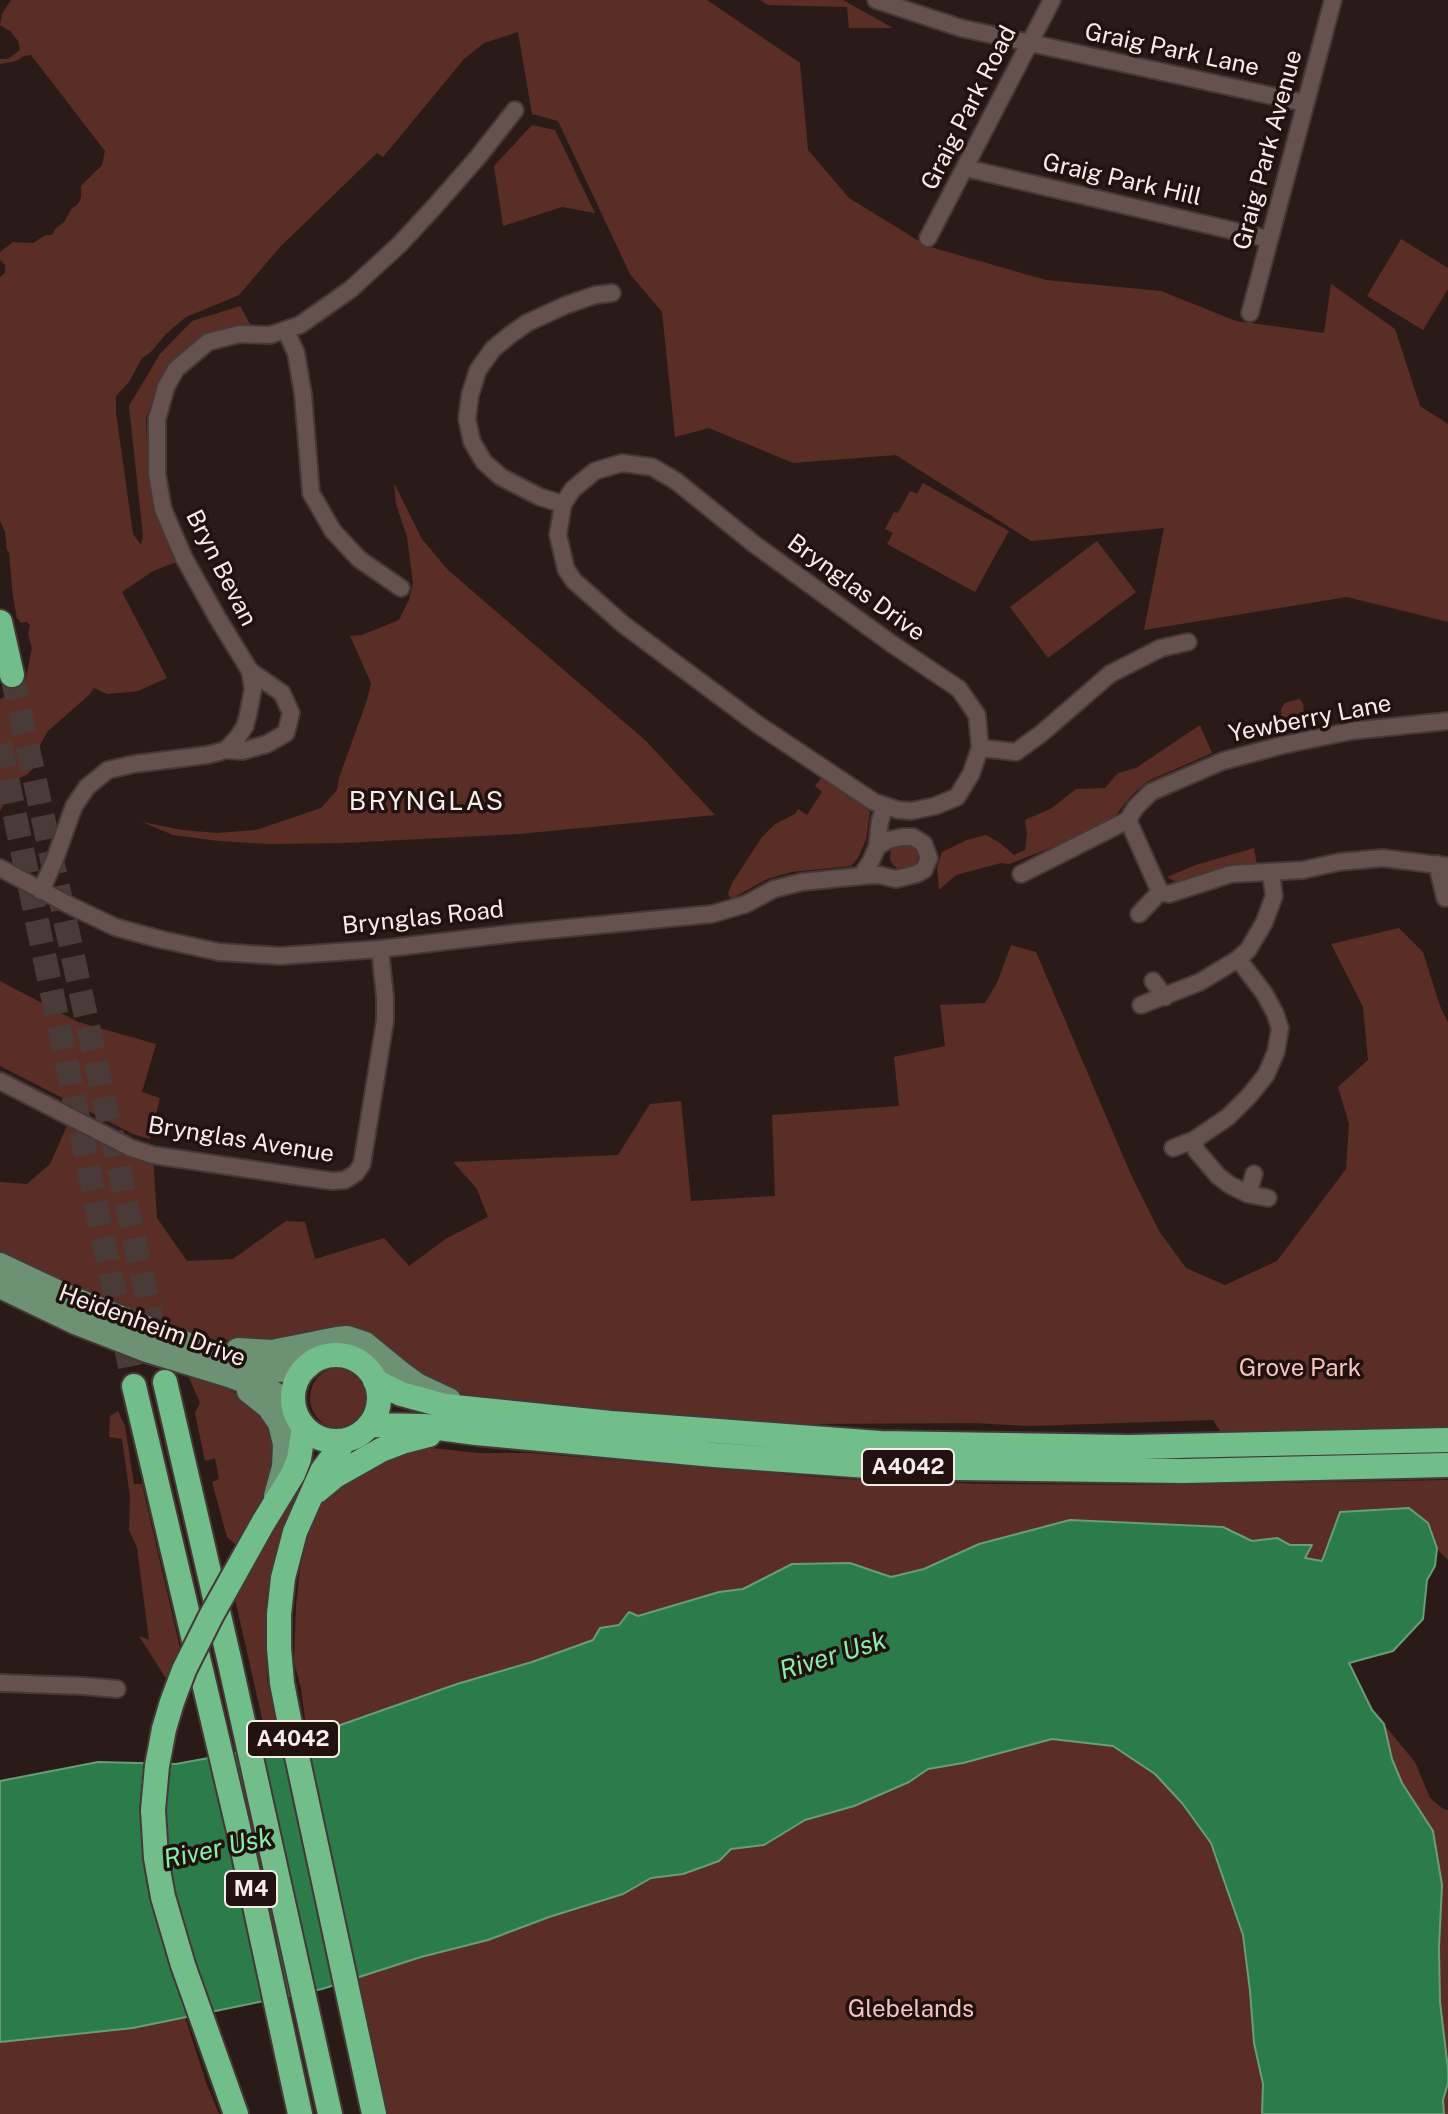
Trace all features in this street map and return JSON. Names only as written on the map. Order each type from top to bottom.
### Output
[{"type":"highway","points":[[0,622],[12,675]]},
{"type":"highway","points":[[236,2114],[183,1965],[163,1897],[156,1858],[153,1810],[164,1729],[184,1670],[299,1459],[295,1383],[317,1359],[340,1355],[361,1363],[375,1381],[379,1392],[376,1415],[370,1425],[355,1437],[334,1441],[323,1439],[298,1416]]},
{"type":"highway","name":"A4042","points":[[375,1381],[421,1401],[464,1407],[611,1423],[880,1443],[1129,1447],[1448,1440]]},
{"type":"highway","name":"M4","points":[[165,1382],[329,2110]]},
{"type":"highway","name":"M4","points":[[134,1386],[238,1827],[299,2113]]},
{"type":"highway","name":"A4042","points":[[370,1425],[424,1426],[714,1455],[882,1467],[1184,1471],[1448,1465]]},
{"type":"highway","name":"A4042","points":[[307,1502],[335,1476],[381,1450],[426,1436],[476,1433]]},
{"type":"highway","name":"A4042","points":[[345,1440],[322,1471],[295,1532],[283,1578],[279,1648],[282,1683],[371,2102]]},
{"type":"main road","name":"Heidenheim Drive","points":[[0,1265],[68,1297],[188,1345],[276,1370],[308,1366]]},
{"type":"main road","name":"Heidenheim Drive","points":[[0,1286],[75,1322],[147,1350],[204,1366],[268,1390],[298,1416]]},
{"type":"main road","name":"A4042","points":[[188,1345],[272,1352],[347,1338],[377,1352],[390,1366],[417,1385],[464,1407]]},
{"type":"main road","points":[[232,1376],[269,1407],[280,1423],[285,1444],[284,1467],[268,1514]]},
{"type":"street","name":"Graig Park Lane","points":[[876,0],[961,28],[1305,103]]},
{"type":"street","name":"Graig Park Road","points":[[928,238],[1052,0]]},
{"type":"street","name":"Graig Park Avenue","points":[[1250,313],[1333,0]]},
{"type":"street","name":"Bryn Bevan","points":[[41,891],[74,806],[87,787],[108,770],[226,750],[242,751],[267,744],[286,733],[291,713],[282,693],[250,671],[184,558],[163,509],[157,474],[157,419],[166,387],[176,369],[208,342],[239,334],[270,335],[286,331],[351,289],[400,244],[478,157],[515,110]]},
{"type":"street","name":"Graig Park Hill","points":[[965,168],[1269,239]]},
{"type":"street","points":[[612,293],[566,305],[527,323],[493,349],[478,370],[470,395],[467,419],[472,442],[484,462],[501,477],[540,497],[563,504],[558,535],[566,569],[574,581],[624,625],[757,724],[855,790],[885,806],[911,811],[957,797],[971,774],[980,748],[1016,752],[1110,674],[1161,648],[1188,642]]},
{"type":"street","points":[[286,331],[296,353],[303,394],[311,493],[333,531],[359,559],[401,588]]},
{"type":"street","name":"Brynglas Drive","points":[[563,504],[573,489],[595,471],[607,466],[622,463],[652,467],[676,481],[754,544],[959,689],[977,715],[980,748]]},
{"type":"street","points":[[226,750],[239,736],[248,715],[253,689],[250,671]]},
{"type":"street","name":"Yewberry Lane","points":[[1021,874],[1128,820],[1151,792],[1223,761],[1351,731],[1448,721]]},
{"type":"street","points":[[861,876],[877,847],[885,806]]},
{"type":"street","points":[[1128,820],[1160,892]]},
{"type":"street","name":"Brynglas Road","points":[[0,868],[115,927],[219,952],[280,956],[380,949],[712,914],[746,904],[774,889],[802,882],[879,875],[896,879],[916,874],[924,870],[929,858],[924,844],[913,837],[888,840],[877,847]]},
{"type":"street","points":[[1160,892],[1179,892],[1231,874],[1303,870],[1339,862],[1382,858],[1443,865],[1445,898]]},
{"type":"street","points":[[1141,1005],[1200,982],[1248,950],[1264,923],[1274,896],[1271,873]]},
{"type":"street","points":[[1139,914],[1160,892]]},
{"type":"street","name":"Brynglas Avenue","points":[[0,1081],[131,1148],[153,1155],[333,1181],[345,1180],[356,1173],[362,1164],[383,1033],[385,997],[380,949]]},
{"type":"street","points":[[1173,1148],[1194,1140],[1228,1117],[1266,1075],[1276,1052],[1280,1028],[1275,1013],[1238,959]]},
{"type":"street","points":[[1153,981],[1165,997]]},
{"type":"street","points":[[1194,1140],[1196,1150],[1218,1176],[1248,1194],[1268,1198]]},
{"type":"street","points":[[1248,1194],[1254,1174]]},
{"type":"street","points":[[0,1683],[117,1689]]},
{"type":"green space","points":[[11,0],[707,0],[800,63],[808,150],[849,198],[927,246],[1046,280],[1161,291],[1236,321],[1324,333],[1331,284],[1395,329],[1420,406],[1448,424],[1448,622],[1347,597],[1144,630],[1164,528],[1031,541],[896,455],[793,463],[709,428],[675,437],[662,312],[630,274],[558,121],[532,114],[518,32],[484,43],[464,59],[383,157],[377,153],[280,247],[239,295],[186,317],[166,334],[142,358],[129,382],[116,396],[133,534],[141,545],[143,536],[129,406],[160,354],[192,321],[240,306],[252,328],[231,328],[159,384],[146,418],[148,473],[156,512],[179,561],[153,571],[122,592],[167,678],[138,691],[107,694],[94,688],[48,731],[40,745],[39,761],[28,774],[6,790],[0,811],[0,699],[4,697],[6,681],[16,681],[20,685],[25,683],[32,648],[28,634],[30,625],[21,623],[17,618],[9,552],[0,521],[0,277],[5,273],[5,265],[0,260],[0,252],[13,242],[33,243],[52,235],[77,205],[81,198],[81,186],[102,165],[105,151],[31,55],[0,64],[0,59],[8,59],[20,50],[18,41],[10,31],[0,25],[2,14]]},
{"type":"green space","points":[[760,0],[843,0],[893,28],[849,28],[847,7],[768,5]]},
{"type":"green space","points":[[532,125],[555,130],[595,213],[562,207],[503,226],[494,166]]},
{"type":"green space","points":[[1401,239],[1448,268],[1448,289],[1423,330],[1367,296]]},
{"type":"green space","points":[[394,483],[422,539],[448,570],[646,741],[715,815],[519,834],[269,844],[173,835],[142,822],[217,833],[256,830],[321,808],[337,790],[371,683],[350,636],[362,635],[399,620],[413,583],[407,537],[396,504]]},
{"type":"green space","points":[[923,483],[1009,531],[975,592],[887,544],[893,533],[885,529],[894,512],[898,513],[910,491],[917,494]]},
{"type":"green space","points":[[1097,541],[1136,592],[1048,658],[1010,607]]},
{"type":"green space","points":[[1299,699],[1303,703],[1305,724],[1298,730],[1285,732],[1282,729],[1281,709],[1285,703]]},
{"type":"green space","points":[[1200,725],[1212,753],[1148,781],[1112,820],[1009,864],[1001,863],[956,875],[939,890],[937,868],[942,852],[986,835],[1014,855],[1025,850],[1025,820],[1052,808],[1076,789],[1105,788],[1118,773],[1136,768]]},
{"type":"green space","points":[[822,777],[870,812],[866,840],[858,858],[851,866],[792,872],[767,879],[733,898],[729,897],[732,883],[762,837],[798,809],[807,815],[822,792],[815,786]]},
{"type":"green space","points":[[904,842],[914,846],[918,856],[914,866],[904,870],[894,866],[890,856],[894,846]]},
{"type":"green space","points":[[1254,848],[1257,865],[1218,871],[1178,883],[1167,877],[1196,865]]},
{"type":"green space","name":"Grove Park","points":[[1399,928],[1423,952],[1448,1022],[1448,1429],[1222,1434],[1213,1420],[1028,1426],[975,1423],[810,1424],[580,1411],[470,1396],[417,1379],[380,1339],[345,1328],[266,1344],[195,1337],[31,1270],[0,1253],[0,1182],[27,1184],[50,1164],[71,1117],[153,1155],[157,1218],[187,1261],[233,1259],[286,1221],[305,1222],[315,1259],[384,1238],[409,1266],[447,1238],[488,1217],[477,1189],[453,1162],[618,1155],[650,1104],[681,1101],[691,1201],[775,1196],[772,1115],[899,1106],[894,1057],[945,1046],[940,1005],[985,1003],[997,983],[1011,945],[1036,952],[1132,1177],[1159,1231],[1186,1268],[1225,1285],[1277,1261],[1346,1169],[1349,1124],[1338,1087],[1368,1060],[1363,1007],[1331,944]]},
{"type":"green space","points":[[0,981],[78,1022],[156,1044],[142,1092],[160,1098],[150,1139],[133,1134],[0,1066]]},
{"type":"green space","points":[[341,1367],[353,1369],[363,1376],[370,1386],[370,1410],[363,1420],[353,1427],[341,1429],[329,1427],[319,1420],[312,1410],[310,1398],[312,1386],[319,1376],[329,1369]]},
{"type":"green space","points":[[187,1373],[222,1384],[268,1416],[278,1451],[268,1495],[237,1546],[227,1537],[212,1482],[219,1479],[215,1458],[205,1461],[195,1413],[200,1403]]},
{"type":"green space","points":[[118,1411],[125,1426],[134,1484],[142,1484],[180,1648],[167,1680],[139,1636],[149,1640],[137,1548],[129,1530],[130,1497],[122,1439],[109,1437],[110,1416]]},
{"type":"green space","points":[[432,1448],[478,1453],[530,1453],[842,1479],[984,1484],[1160,1485],[1448,1480],[1448,1560],[1437,1549],[1435,1566],[1427,1580],[1423,1619],[1393,1651],[1349,1663],[1372,1710],[1415,1762],[1430,1798],[1448,1810],[1448,2114],[1408,2114],[1317,1561],[1305,1559],[422,1769],[0,1781],[98,1762],[176,1764],[268,1745],[235,1599],[309,1465],[314,1468],[280,1537],[267,1594],[265,1621],[267,1680],[280,1741],[312,1733],[305,1719],[294,1662],[300,1568],[311,1525],[325,1497],[353,1472],[401,1451]]},
{"type":"green space","name":"Glebelands","points":[[1162,1687],[1329,2114],[387,2114],[358,1977],[322,1989],[185,2017],[219,2114],[0,2114],[0,1968]]},
{"type":"water","name":"River Usk","points":[[1409,1508],[1428,1523],[1437,1548],[1435,1566],[1427,1580],[1423,1619],[1393,1651],[1349,1663],[1372,1710],[1384,1724],[1392,1759],[1402,1783],[1433,1831],[1442,1885],[1440,2002],[1448,2069],[1444,2114],[1262,2114],[1263,2084],[1254,2043],[1243,1935],[1211,1843],[1182,1803],[1155,1774],[1113,1746],[1052,1739],[928,1769],[909,1782],[854,1806],[805,1820],[764,1845],[731,1849],[719,1861],[683,1874],[651,1878],[623,1894],[488,1940],[421,1957],[322,1989],[133,2028],[0,2042],[0,1781],[98,1762],[176,1764],[252,1750],[329,1729],[593,1640],[600,1628],[619,1625],[629,1612],[638,1616],[719,1592],[743,1589],[792,1564],[850,1563],[891,1577],[924,1569],[979,1544],[1070,1520],[1223,1527],[1252,1541],[1277,1538],[1290,1545],[1312,1545],[1305,1558],[1322,1561],[1340,1512]]},
{"type":"tunnel","points":[[12,675],[158,1349]]},
{"type":"tunnel","points":[[0,744],[134,1386]]},
{"type":"district","name":"BRYNGLAS","points":[[427,802]]}]
